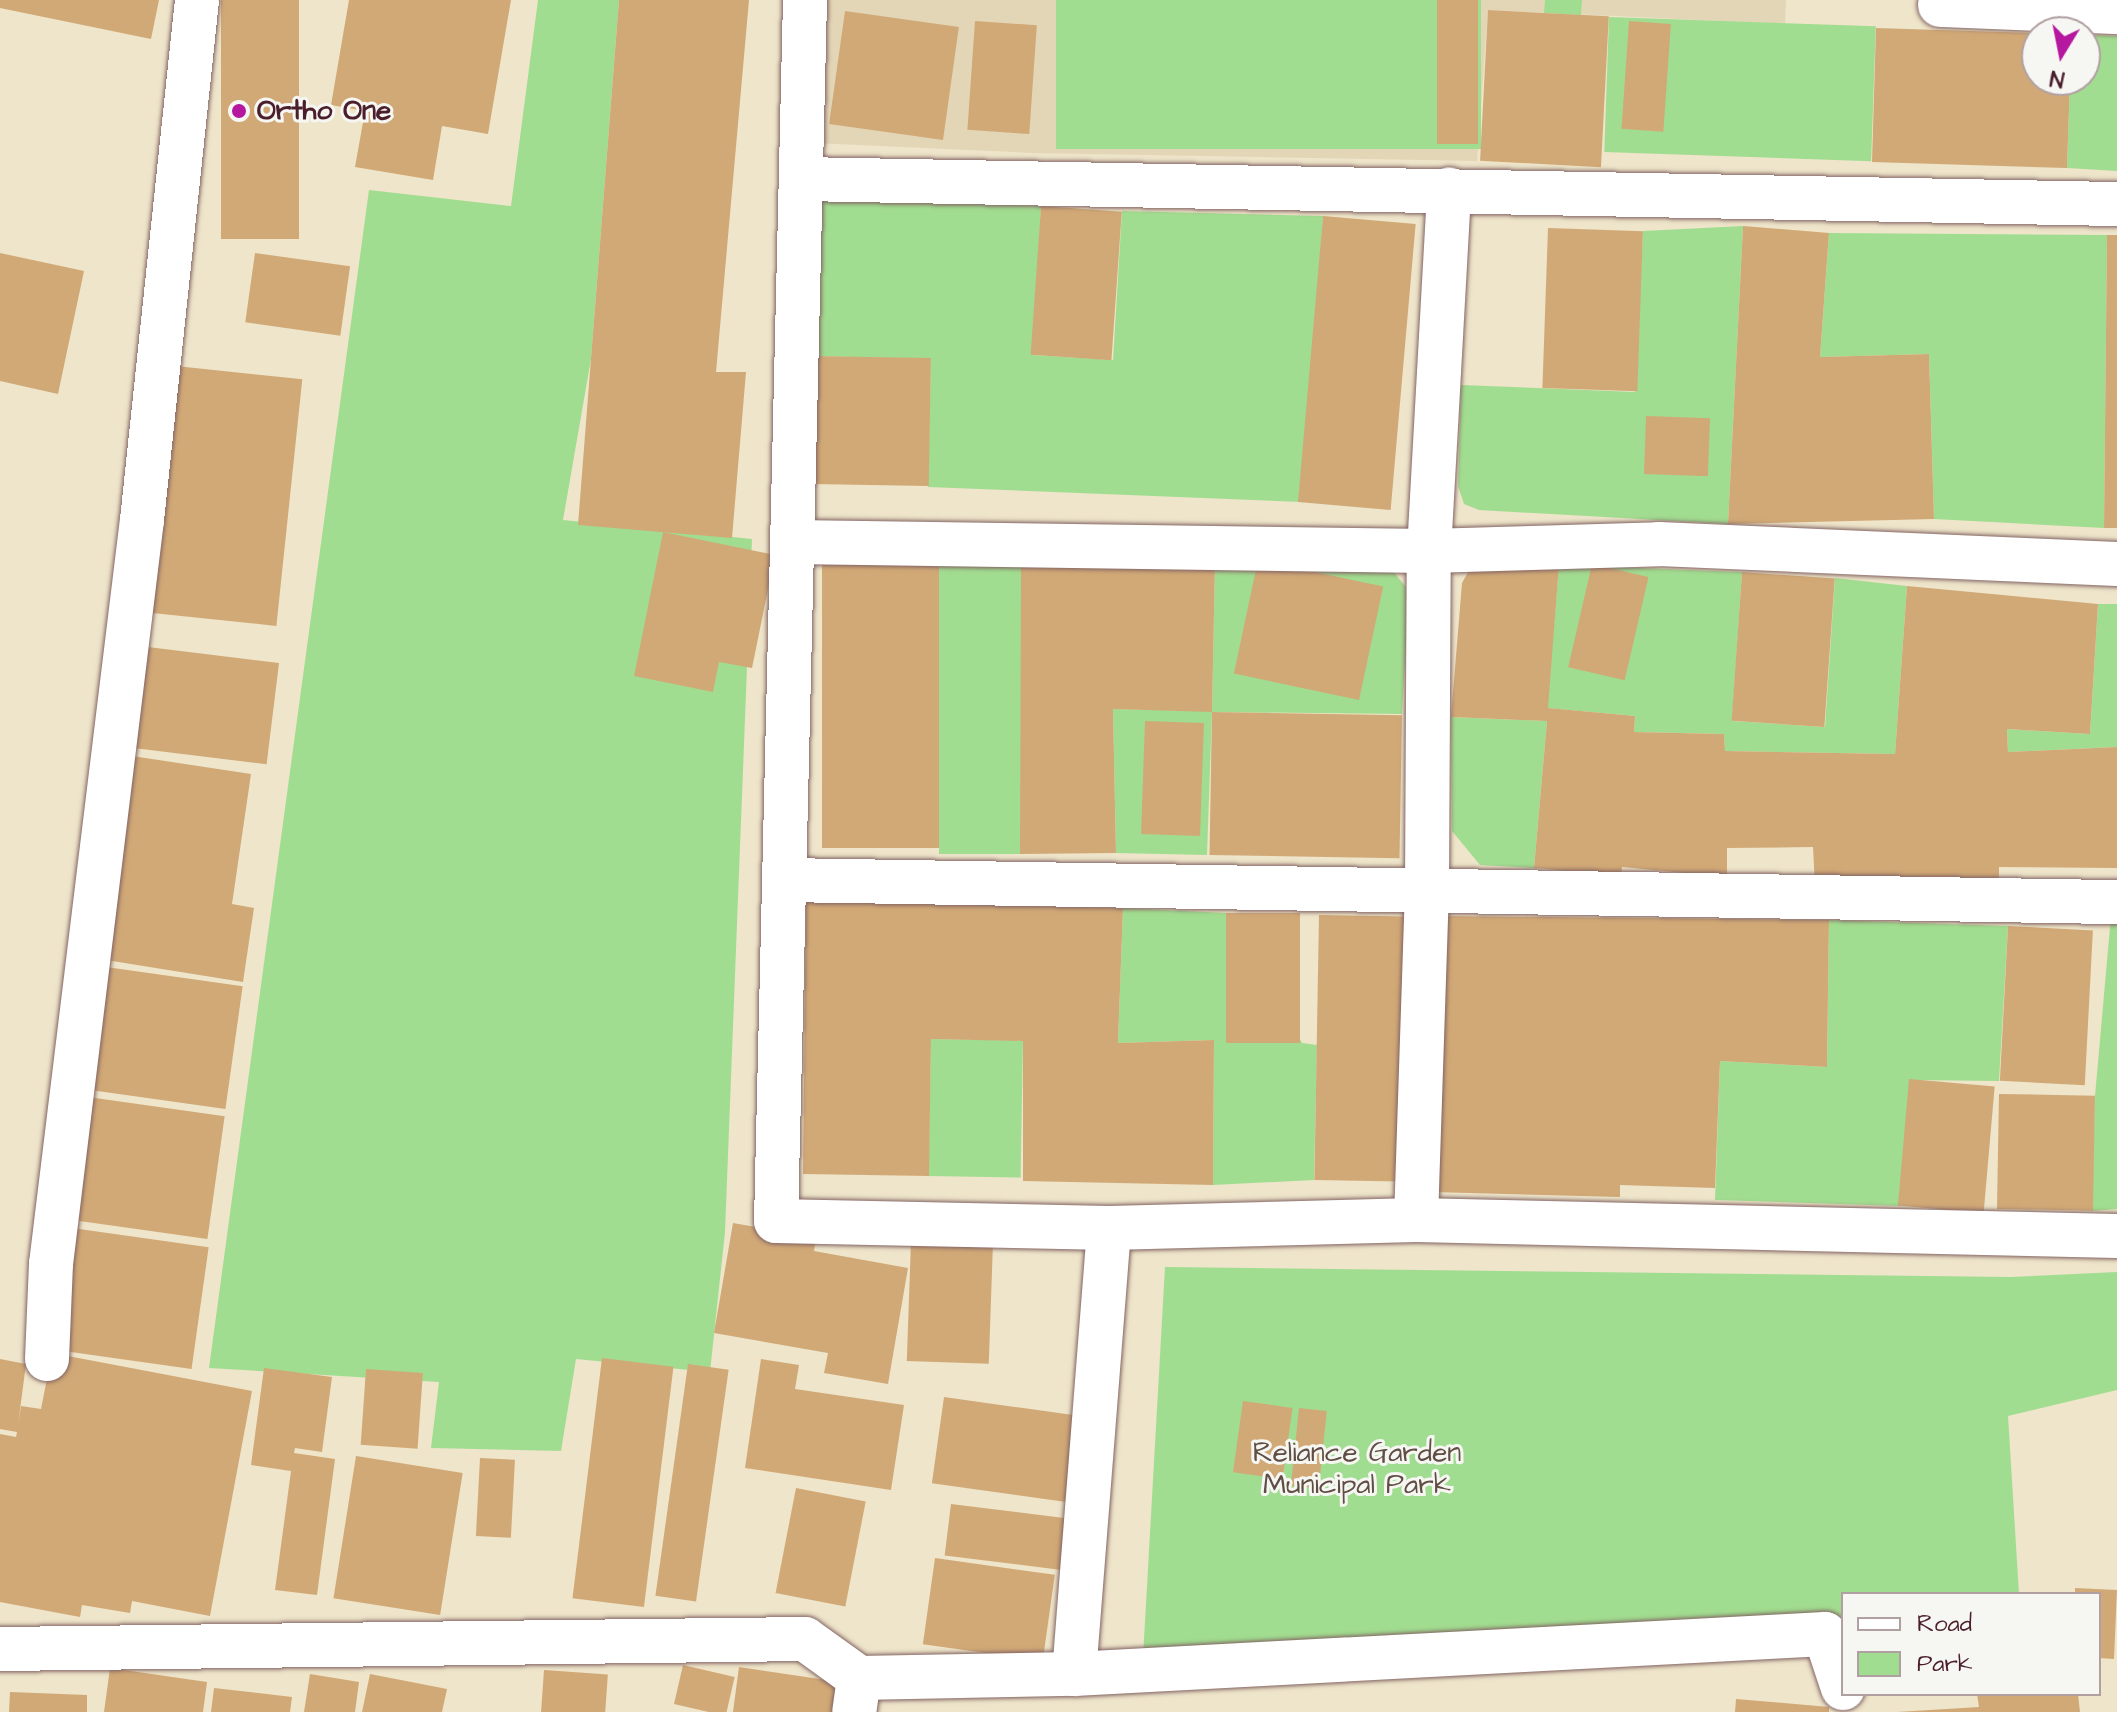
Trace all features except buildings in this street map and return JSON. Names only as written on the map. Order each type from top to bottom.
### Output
[{"type":"street","points":[[47,1359],[51,1264],[141,536],[197,0]]},
{"type":"street","points":[[805,0],[776,1221],[1109,1228],[1416,1220],[2117,1236]]},
{"type":"street","points":[[1940,5],[2117,12]]},
{"type":"street","points":[[801,179],[2117,204]]},
{"type":"street","points":[[1416,1220],[1427,890],[1429,551],[1449,190]]},
{"type":"street","points":[[793,542],[1429,551],[1659,544],[2117,564]]},
{"type":"street","points":[[784,880],[2117,902]]},
{"type":"street","points":[[1074,1674],[1109,1228]]},
{"type":"street","points":[[0,1649],[805,1639],[856,1695],[1074,1674],[1825,1634],[1841,1682]]},
{"type":"shaded area","points":[[819,0],[1786,0],[1785,24],[1488,10],[1477,161],[1032,153],[815,143]]},
{"type":"green space","points":[[538,0],[619,0],[591,359],[563,520],[752,539],[725,1232],[710,1372],[576,1359],[561,1451],[431,1448],[439,1382],[209,1368],[369,190],[511,206]]},
{"type":"green space","points":[[1056,0],[1481,0],[1481,149],[1056,149]]},
{"type":"green space","points":[[1545,0],[1582,0],[1581,15],[1544,13]]},
{"type":"green space","points":[[1609,17],[1876,26],[1871,161],[1604,152]]},
{"type":"green space","points":[[2101,36],[2117,36],[2117,171],[2067,168],[2069,96],[2101,96]]},
{"type":"green space","points":[[819,199],[1041,206],[1033,355],[1113,360],[1122,211],[1323,216],[1302,502],[928,487],[931,359],[813,356]]},
{"type":"green space","points":[[1743,226],[1728,524],[1479,510],[1464,504],[1458,486],[1461,385],[1635,392],[1643,231]]},
{"type":"green space","points":[[1829,233],[2107,235],[2104,528],[1934,519],[1929,354],[1820,357]]},
{"type":"green space","points":[[939,565],[1021,565],[1021,854],[939,854]]},
{"type":"green space","points":[[1215,565],[1392,570],[1409,591],[1402,714],[1212,712],[1207,855],[1116,853],[1113,709],[1212,711]]},
{"type":"green space","points":[[1559,565],[1742,572],[1732,721],[1825,727],[1835,578],[1907,586],[1895,754],[1725,751],[1724,734],[1634,732],[1635,716],[1547,708]]},
{"type":"green space","points":[[2098,604],[2117,604],[2117,747],[2008,752],[2007,729],[2090,734]]},
{"type":"green space","points":[[1451,717],[1547,721],[1534,868],[1480,865],[1452,831]]},
{"type":"green space","points":[[1123,908],[1226,913],[1302,1043],[1317,1045],[1314,1180],[1213,1185],[1214,1040],[1118,1043]]},
{"type":"green space","points":[[2111,916],[2117,916],[2117,1209],[2092,1211],[2095,1096]]},
{"type":"green space","points":[[1829,920],[2008,926],[1999,1081],[1910,1080],[1901,1206],[1715,1200],[1720,1061],[1827,1067]]},
{"type":"green space","points":[[931,1039],[1023,1041],[1021,1178],[929,1176]]},
{"type":"green space","name":"Reliance Garden Municipal Park","points":[[1165,1267],[2011,1277],[2117,1272],[2117,1390],[2008,1416],[2019,1592],[1841,1592],[1841,1656],[1142,1675]]},
{"type":"place","name":"Ortho One","points":[[239,111]]}]
